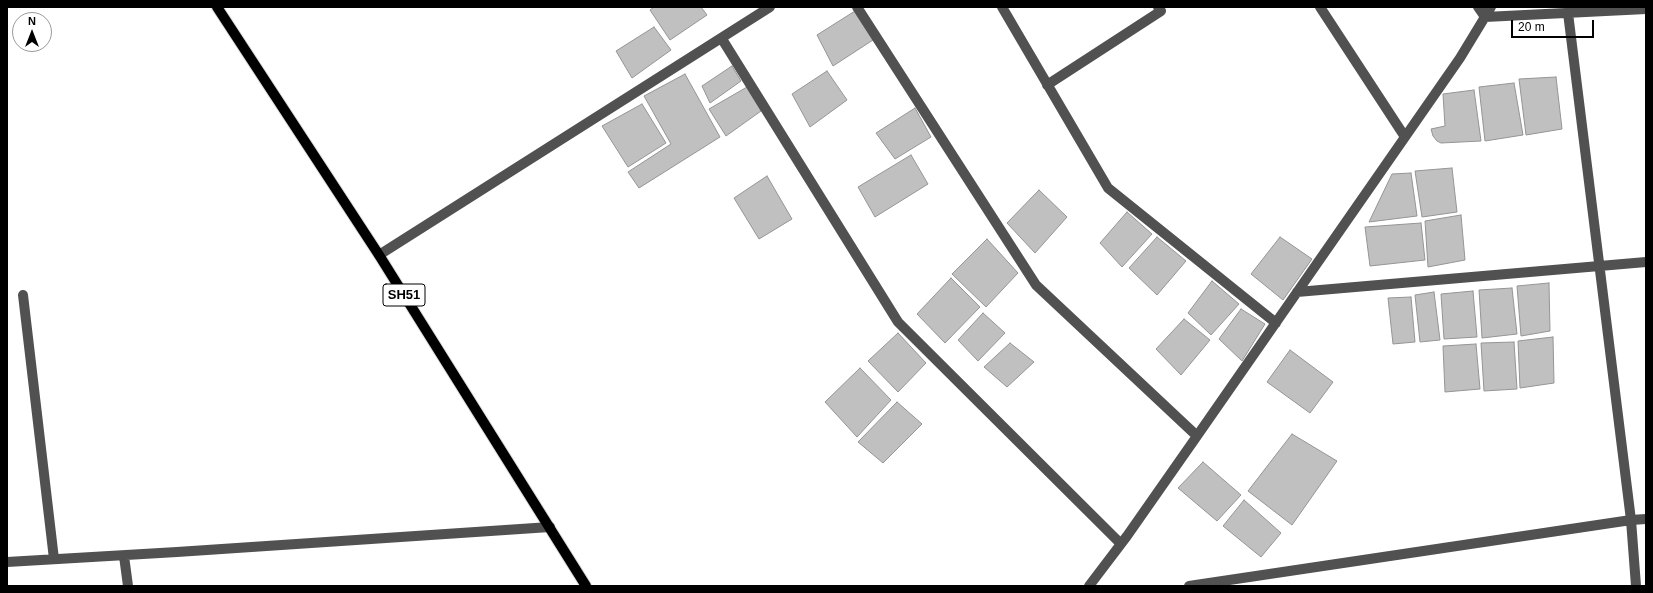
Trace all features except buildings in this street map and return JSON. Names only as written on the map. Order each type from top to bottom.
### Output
[{"type":"main road","name":"SH51","points":[[217,7],[379,254],[586,586]]},
{"type":"street","points":[[379,254],[722,39],[770,7]]},
{"type":"street","points":[[857,7],[1036,285],[1197,436]]},
{"type":"street","points":[[1002,7],[1108,188],[1276,323]]},
{"type":"street","points":[[1320,7],[1405,136]]},
{"type":"street","points":[[1478,7],[1485,17]]},
{"type":"street","points":[[1089,586],[1121,544],[1197,436],[1460,58],[1491,7]]},
{"type":"street","points":[[1047,85],[1162,8]]},
{"type":"street","points":[[1485,17],[1646,9]]},
{"type":"street","points":[[1568,13],[1631,520],[1636,586]]},
{"type":"street","points":[[722,39],[898,322],[1121,544]]},
{"type":"street","points":[[1297,292],[1646,262]]},
{"type":"street","points":[[23,295],[54,559]]},
{"type":"street","points":[[1189,586],[1646,518]]},
{"type":"street","points":[[7,562],[124,556],[550,527]]},
{"type":"street","points":[[124,556],[128,586]]}]
